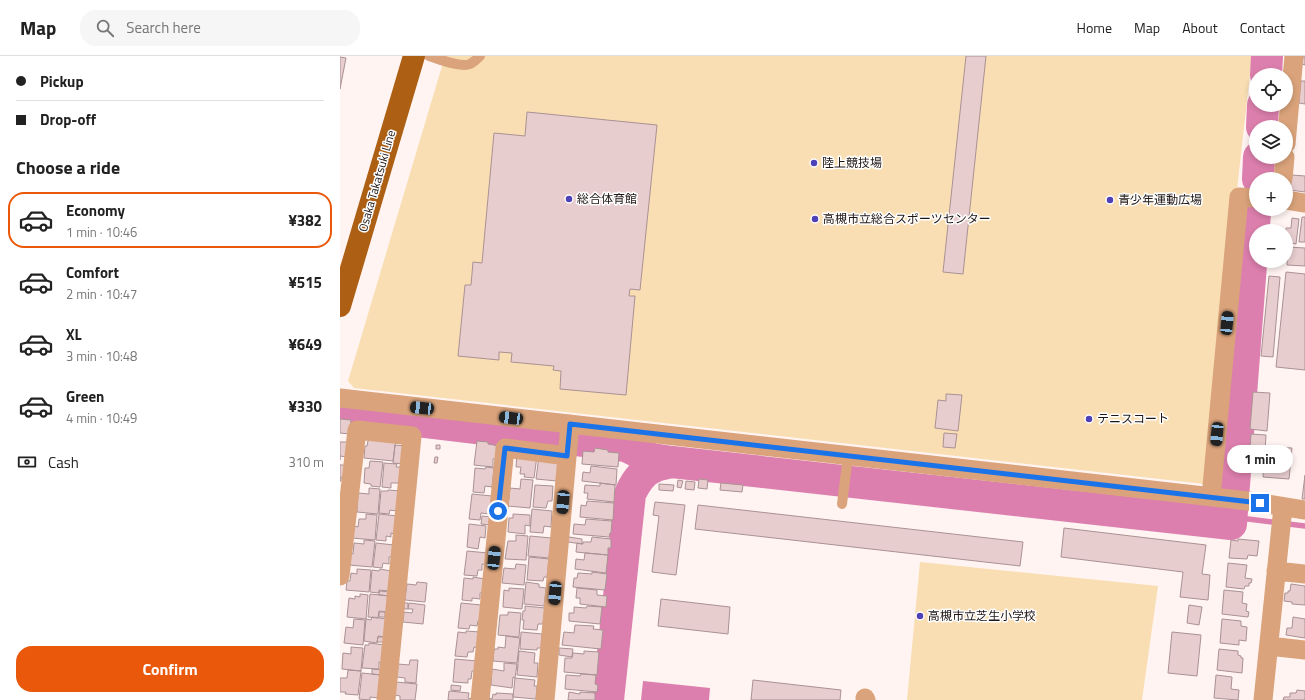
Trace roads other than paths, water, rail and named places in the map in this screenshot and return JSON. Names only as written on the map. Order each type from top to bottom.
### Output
[{"type":"main road","name":"Osaka Takatsuki Line","points":[[340,306],[414,56]]},
{"type":"street","points":[[1288,120],[1294,56]]},
{"type":"street","points":[[1217,498],[1239,197],[1249,197]]},
{"type":"street","points":[[1293,201],[1305,203]]},
{"type":"street","points":[[340,398],[377,403],[569,441],[847,462],[1248,501],[1305,510]]},
{"type":"street","points":[[375,432],[377,403]]},
{"type":"street","points":[[340,576],[357,430],[412,436],[386,700]]},
{"type":"street","points":[[480,700],[505,448],[569,441]]},
{"type":"street","points":[[545,700],[569,441]]},
{"type":"street","points":[[1263,700],[1283,507]]},
{"type":"street","points":[[1276,571],[1305,574]]},
{"type":"street","points":[[1269,646],[1305,650]]},
{"type":"lane","points":[[429,56],[463,65],[476,61],[480,56]]},
{"type":"lane","points":[[843,499],[847,462]]},
{"type":"waterway","points":[[1266,68],[1267,56]]},
{"type":"waterway","points":[[1262,120],[1263,112]]},
{"type":"waterway","points":[[1258,172],[1259,164]]},
{"type":"waterway","points":[[608,700],[630,494],[637,481],[644,474],[652,468],[660,465],[672,462],[1231,524],[1255,216]]},
{"type":"waterway","points":[[340,412],[626,446],[652,459],[672,462]]},
{"type":"waterway","points":[[1232,517],[1305,526]]},
{"type":"place","name":"陸上競技場","points":[[814,163]]},
{"type":"place","name":"総合体育館","points":[[569,199]]},
{"type":"place","name":"青少年運動広場","points":[[1110,200]]},
{"type":"place","name":"高槻市立総合スポーツセンター","points":[[815,219]]},
{"type":"place","name":"テニスコート","points":[[1089,419]]},
{"type":"place","name":"高槻市立芝生小学校","points":[[920,616]]}]
